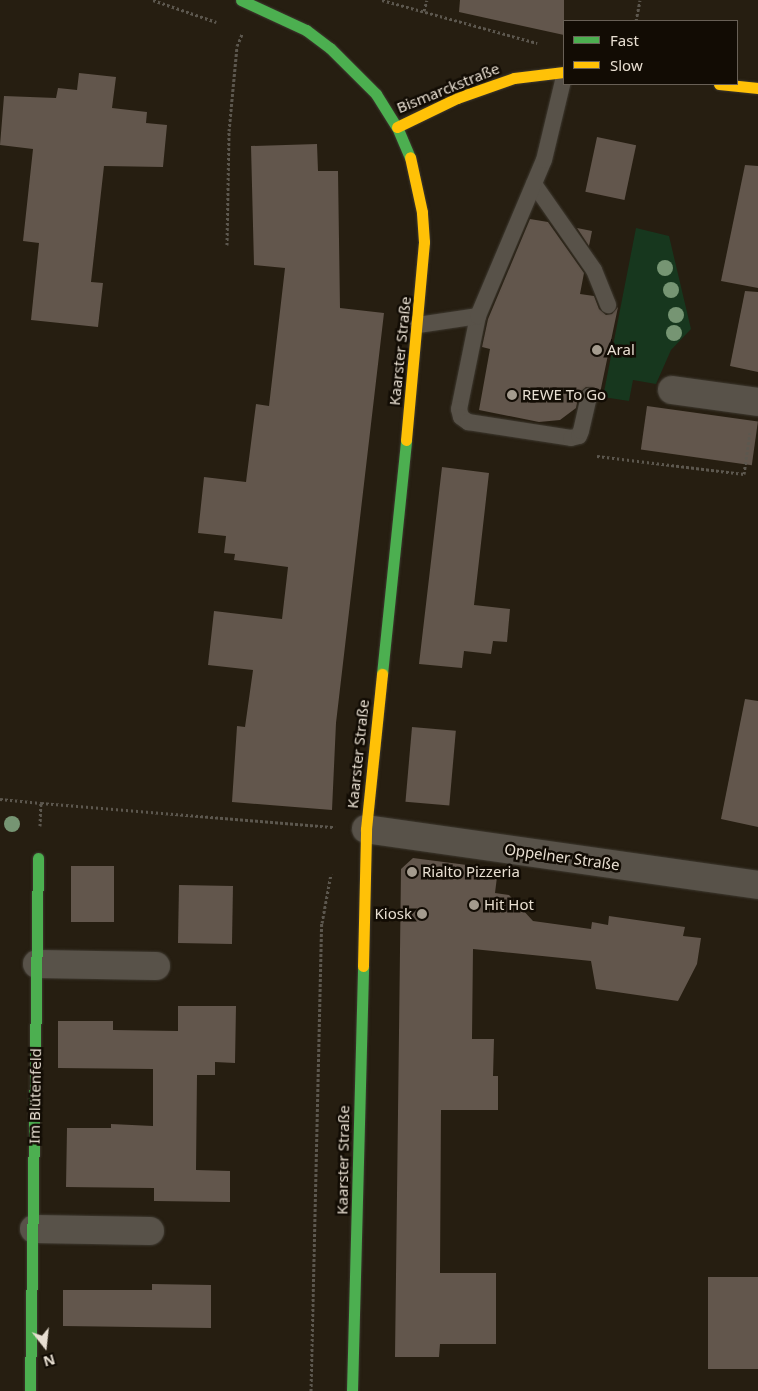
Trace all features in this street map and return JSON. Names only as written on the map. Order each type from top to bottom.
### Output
[{"type":"main road","name":"Bismarckstraße","points":[[241,0],[306,30],[330,48],[376,94],[397,127],[457,98],[514,78],[563,72]]},
{"type":"main road","points":[[729,85],[758,88]]},
{"type":"main road","name":"Kaarster Straße","points":[[352,1391],[366,829],[418,325],[424,242],[417,181],[397,127]]},
{"type":"main road","name":"Im Blütenfeld","points":[[30,1391],[34,1229],[38,858]]},
{"type":"street","points":[[672,390],[756,402]]},
{"type":"street","name":"Oppelner Straße","points":[[366,829],[758,885]]},
{"type":"street","points":[[37,964],[156,966]]},
{"type":"street","points":[[34,1229],[150,1231]]},
{"type":"lane","points":[[563,81],[544,160],[478,316],[459,408],[462,418],[468,422],[571,438],[579,436],[582,431],[589,396]]},
{"type":"lane","points":[[534,184],[594,270],[608,305]]},
{"type":"lane","points":[[418,325],[478,316]]},
{"type":"path","points":[[153,0],[225,25]]},
{"type":"path","points":[[382,0],[534,40],[540,46]]},
{"type":"path","points":[[424,11],[427,0]]},
{"type":"path","points":[[636,20],[640,0]]},
{"type":"path","points":[[234,28],[251,34]]},
{"type":"path","points":[[227,245],[229,131],[237,46],[243,31]]},
{"type":"path","points":[[590,455],[744,474],[756,402]]},
{"type":"path","points":[[0,799],[366,829]]},
{"type":"path","points":[[38,858],[41,803]]},
{"type":"green space","points":[[636,228],[669,236],[691,329],[671,350],[656,384],[633,380],[629,401],[603,397]]},
{"type":"building","points":[[460,0],[564,0],[563,35],[459,12]]},
{"type":"building","points":[[79,73],[116,77],[112,108],[147,112],[146,123],[167,125],[163,167],[104,166],[91,282],[103,283],[98,327],[31,320],[39,243],[23,241],[33,149],[0,145],[4,96],[56,98],[58,88],[77,90]]},
{"type":"building","points":[[597,137],[636,145],[624,200],[585,192]]},
{"type":"building","points":[[317,144],[318,171],[338,171],[340,308],[384,313],[336,723],[332,810],[232,802],[237,726],[245,727],[253,670],[208,665],[214,611],[282,619],[288,567],[234,560],[235,554],[224,553],[226,536],[198,533],[204,477],[246,482],[256,404],[269,406],[285,268],[254,265],[251,146]]},
{"type":"building","points":[[745,165],[758,166],[758,288],[721,281]]},
{"type":"building","points":[[530,219],[548,222],[584,273],[580,294],[594,296],[599,309],[606,315],[612,314],[618,307],[599,398],[595,388],[586,387],[579,393],[576,408],[560,420],[539,422],[479,410],[490,349],[482,347],[488,319]]},
{"type":"building","points":[[577,228],[592,231],[589,246]]},
{"type":"building","points":[[745,291],[758,292],[758,372],[730,366]]},
{"type":"building","points":[[647,406],[758,422],[752,465],[641,450]]},
{"type":"building","points":[[442,467],[489,473],[474,605],[510,609],[507,642],[493,641],[491,654],[464,651],[462,668],[419,664]]},
{"type":"building","points":[[745,699],[758,701],[758,827],[721,819]]},
{"type":"building","points":[[412,727],[456,731],[449,806],[405,802]]},
{"type":"building","points":[[413,858],[498,869],[495,893],[509,895],[533,921],[591,929],[592,922],[608,925],[609,916],[685,927],[683,936],[701,938],[697,964],[678,1001],[596,989],[591,961],[473,949],[472,1039],[494,1039],[493,1076],[498,1076],[498,1110],[441,1110],[440,1273],[496,1273],[496,1344],[440,1344],[439,1357],[395,1357],[401,869]]},
{"type":"building","points":[[71,866],[114,866],[114,922],[71,922]]},
{"type":"building","points":[[179,885],[233,886],[232,944],[178,943]]},
{"type":"building","points":[[178,1006],[236,1006],[235,1063],[215,1062],[215,1075],[197,1075],[196,1170],[230,1171],[230,1202],[154,1201],[154,1188],[66,1187],[67,1128],[111,1128],[111,1124],[153,1126],[153,1069],[58,1068],[58,1021],[113,1021],[113,1030],[178,1031]]},
{"type":"building","points":[[708,1277],[758,1277],[758,1369],[708,1369]]},
{"type":"building","points":[[152,1284],[211,1285],[211,1328],[63,1326],[63,1290],[152,1290]]},
{"type":"traffic: fast","points":[[241,0],[306,30],[330,48],[376,94],[397,127],[410,157]]},
{"type":"traffic: fast","points":[[382,674],[406,440]]},
{"type":"traffic: fast","points":[[30,1391],[38,858]]},
{"type":"traffic: fast","points":[[352,1391],[363,966]]},
{"type":"traffic: slow","points":[[397,127],[457,98],[514,78],[563,72]]},
{"type":"traffic: slow","points":[[729,85],[758,88]]},
{"type":"traffic: slow","points":[[406,440],[424,242],[422,212],[410,157]]},
{"type":"traffic: slow","points":[[363,966],[366,829],[382,674]]},
{"type":"place","name":"Aral","points":[[597,350]]},
{"type":"place","name":"REWE To Go","points":[[512,395]]},
{"type":"place","name":"Rialto Pizzeria","points":[[412,872]]},
{"type":"place","name":"Hit Hot","points":[[474,905]]},
{"type":"place","name":"Kiosk","points":[[422,914]]}]
